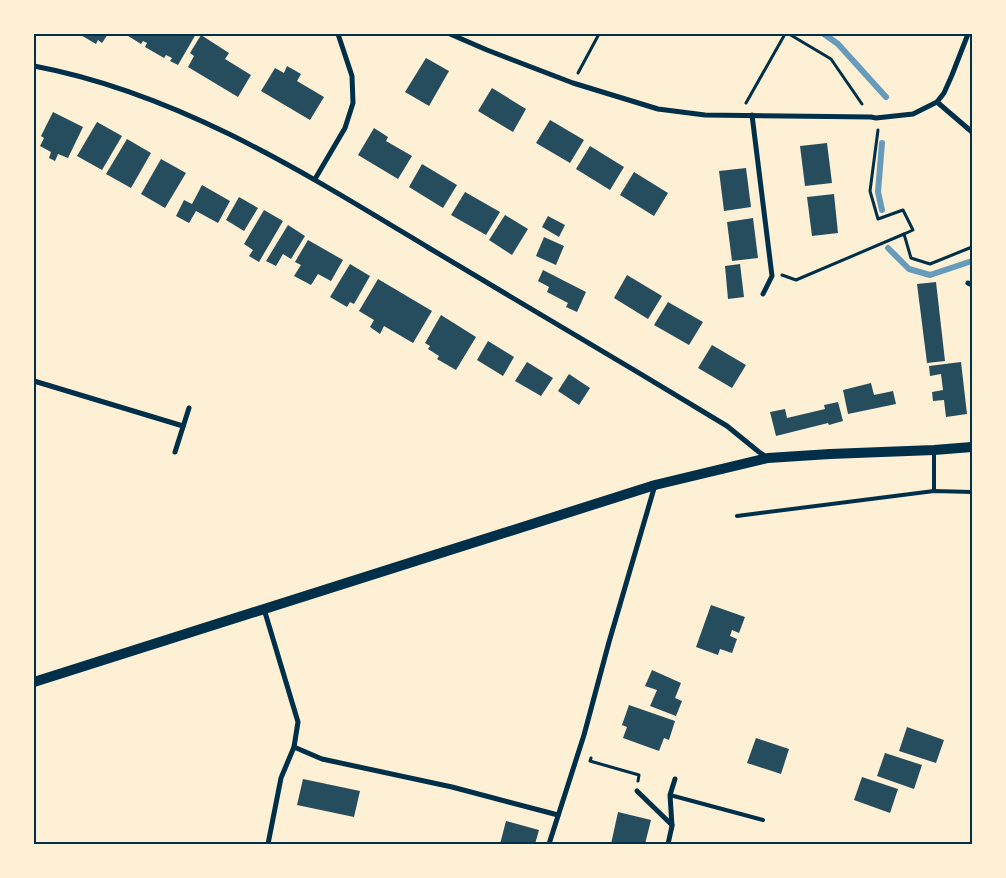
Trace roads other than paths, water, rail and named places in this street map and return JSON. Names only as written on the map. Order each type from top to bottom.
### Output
[{"type":"main road","points":[[34,682],[655,485],[768,458],[972,447]]},
{"type":"street","points":[[315,179],[345,128],[353,103],[352,76],[340,34]]},
{"type":"street","points":[[450,34],[573,83],[658,110],[706,115],[874,118],[913,114],[937,102],[944,93],[968,34]]},
{"type":"street","points":[[34,66],[65,72],[146,98],[236,137],[315,179],[727,426],[768,458]]},
{"type":"street","points":[[937,102],[972,132]]},
{"type":"street","points":[[752,115],[772,276],[763,294]]},
{"type":"street","points":[[34,381],[183,426]]},
{"type":"street","points":[[175,452],[188,408]]},
{"type":"street","points":[[550,844],[584,735],[655,485]]},
{"type":"street","points":[[264,608],[298,722],[294,747],[281,778],[268,844]]},
{"type":"street","points":[[294,747],[322,759],[452,787],[558,815]]},
{"type":"street","points":[[668,844],[672,826],[670,795],[675,779]]},
{"type":"street","points":[[637,791],[672,826]]},
{"type":"lane","points":[[934,450],[934,490]]},
{"type":"lane","points":[[737,516],[934,490],[972,492]]},
{"type":"lane","points":[[670,795],[763,820]]},
{"type":"waterway","points":[[824,34],[838,44],[886,97]]},
{"type":"waterway","points":[[882,143],[878,192],[882,210]]},
{"type":"waterway","points":[[888,248],[909,269],[930,275],[972,261]]}]
